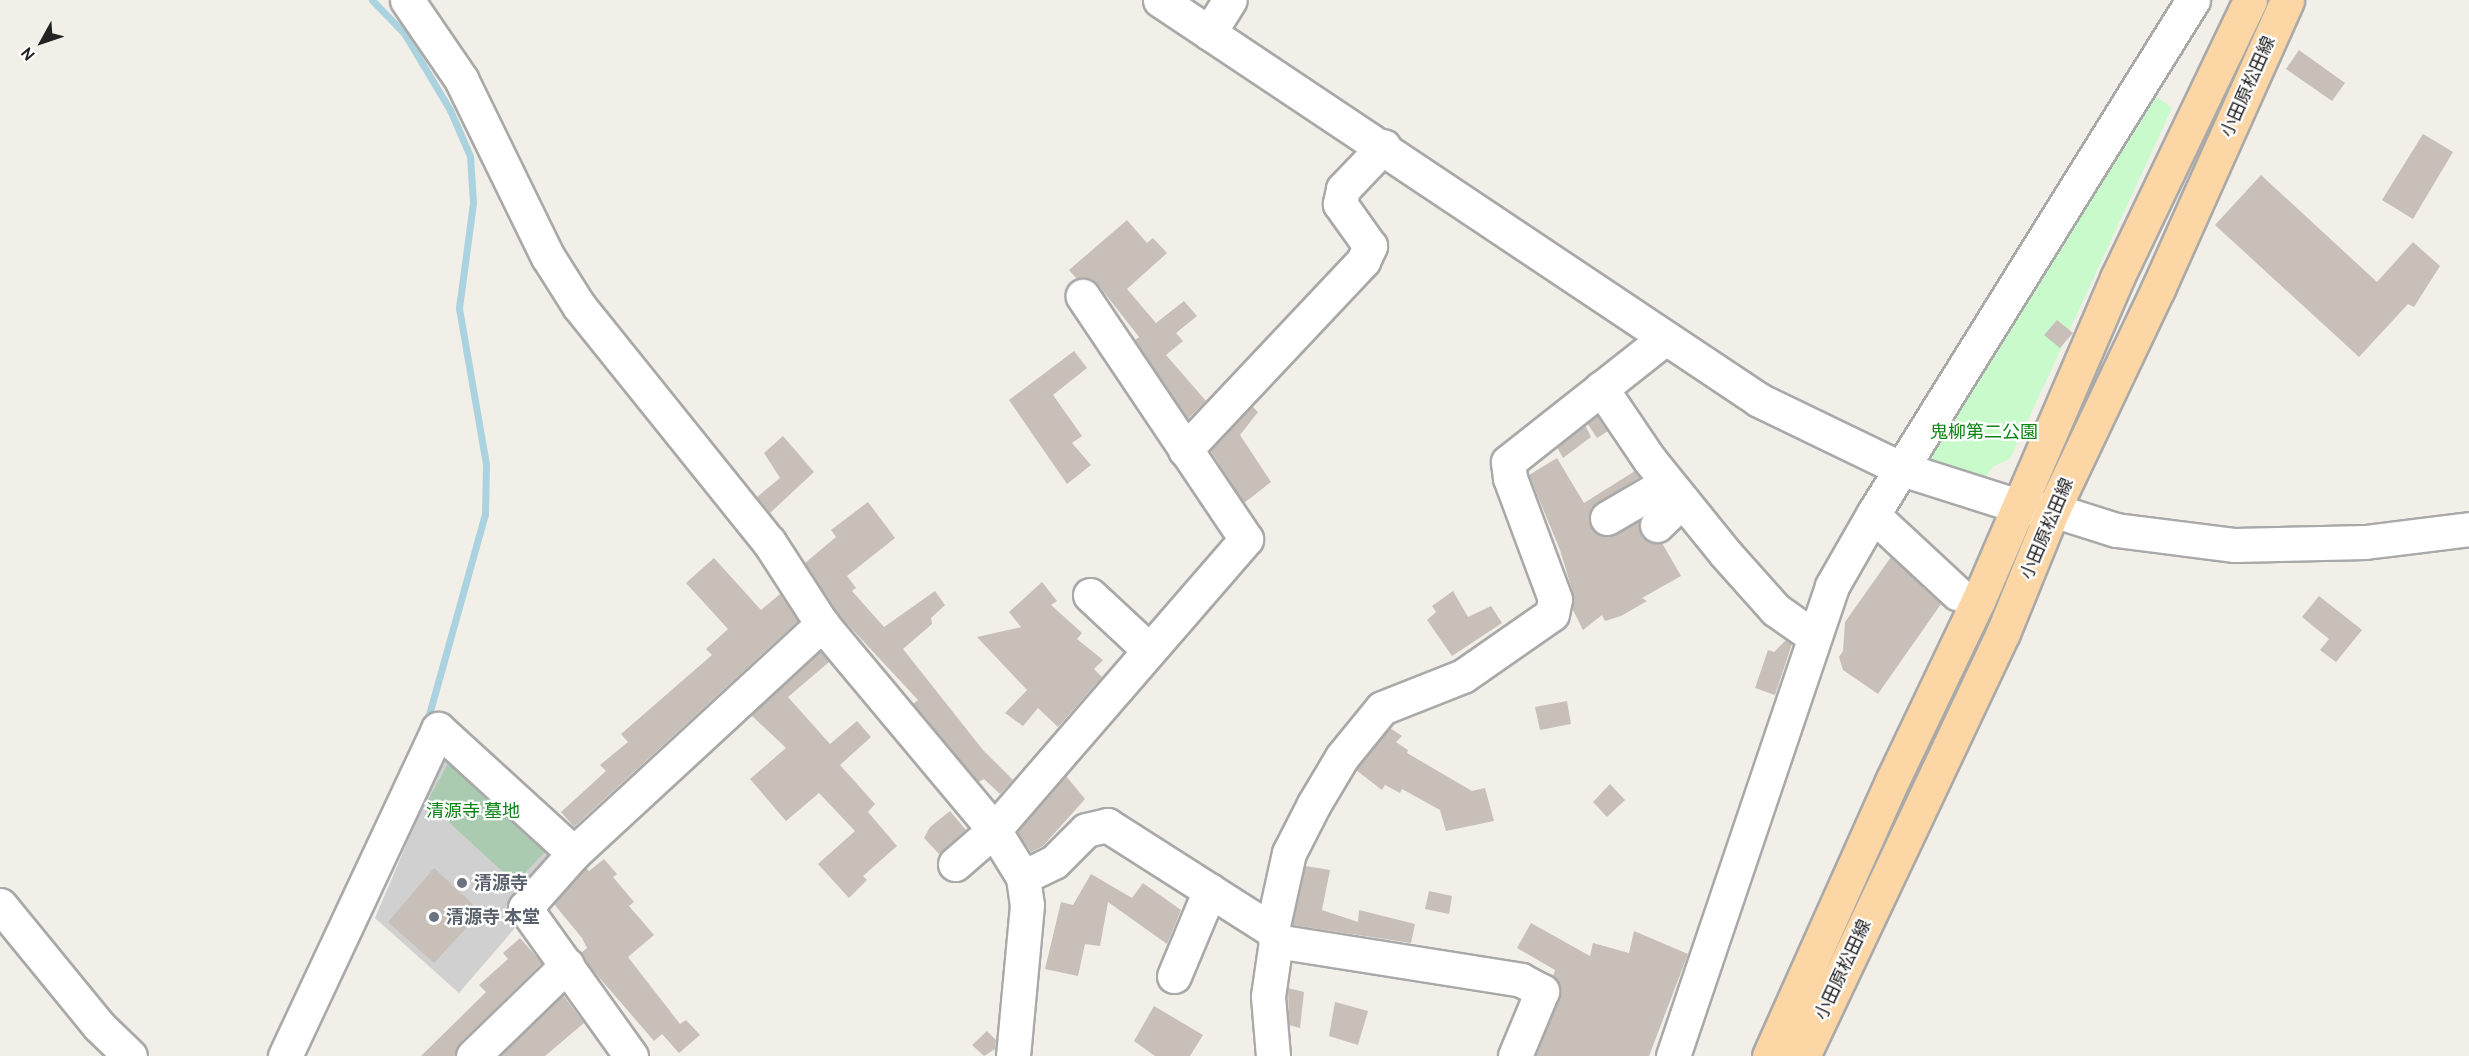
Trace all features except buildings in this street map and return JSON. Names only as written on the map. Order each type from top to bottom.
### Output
[{"type":"main road","name":"小田原松田線","points":[[1769,1056],[2018,506],[2117,278],[2250,0]]},
{"type":"main road","name":"小田原松田線","points":[[1803,1056],[2003,633],[2053,510],[2158,289],[2287,0]]},
{"type":"street","points":[[407,0],[461,79],[548,257],[579,306],[769,542],[822,624],[994,830],[1023,877],[1027,905],[1013,1056]]},
{"type":"street","points":[[1160,0],[1384,146],[1664,339],[1759,400],[1902,469],[2018,506],[2053,510],[2116,530],[2235,545],[2365,542],[2469,529]]},
{"type":"street","points":[[1209,33],[1230,0]]},
{"type":"street","points":[[1673,1056],[1813,636],[1832,586],[1873,515],[2193,0]]},
{"type":"street","points":[[1185,450],[1363,261],[1370,246],[1340,204],[1343,189],[1384,146]]},
{"type":"street","points":[[955,864],[994,830],[1148,649],[1246,539],[1083,296]]},
{"type":"street","points":[[1274,1056],[1268,996],[1274,936],[1294,843],[1342,757],[1382,708],[1463,676],[1552,614],[1555,598],[1510,478],[1508,462],[1664,339]]},
{"type":"street","points":[[1601,388],[1675,492],[1776,610],[1813,636]]},
{"type":"street","points":[[1607,518],[1675,492]]},
{"type":"street","points":[[1657,525],[1675,492]]},
{"type":"street","points":[[1873,515],[1957,593]]},
{"type":"street","points":[[1090,595],[1148,649]]},
{"type":"street","points":[[631,1056],[525,908],[574,853],[822,624]]},
{"type":"street","points":[[285,1056],[438,729],[574,853]]},
{"type":"street","points":[[1023,877],[1054,862],[1086,830],[1107,825],[1210,890],[1274,936],[1521,980],[1542,991],[1515,1056]]},
{"type":"street","points":[[1174,976],[1210,890]]},
{"type":"street","points":[[0,905],[99,1026],[130,1056]]},
{"type":"street","points":[[473,1056],[567,965]]},
{"type":"shaded area","name":"清源寺","points":[[447,749],[559,854],[508,913],[520,922],[459,993],[375,918]]},
{"type":"green space","name":"鬼柳第二公園","points":[[2154,95],[2172,108],[2010,459],[1994,466],[1981,482],[1926,460]]},
{"type":"green space","name":"清源寺 墓地","points":[[452,756],[548,849],[515,883],[427,802]]},
{"type":"waterway","points":[[372,0],[404,33],[450,110],[470,156],[473,203],[459,308],[486,465],[485,514],[427,722]]},
{"type":"place","name":"清源寺","points":[[462,883]]},
{"type":"place","name":"清源寺 本堂","points":[[434,917]]}]
